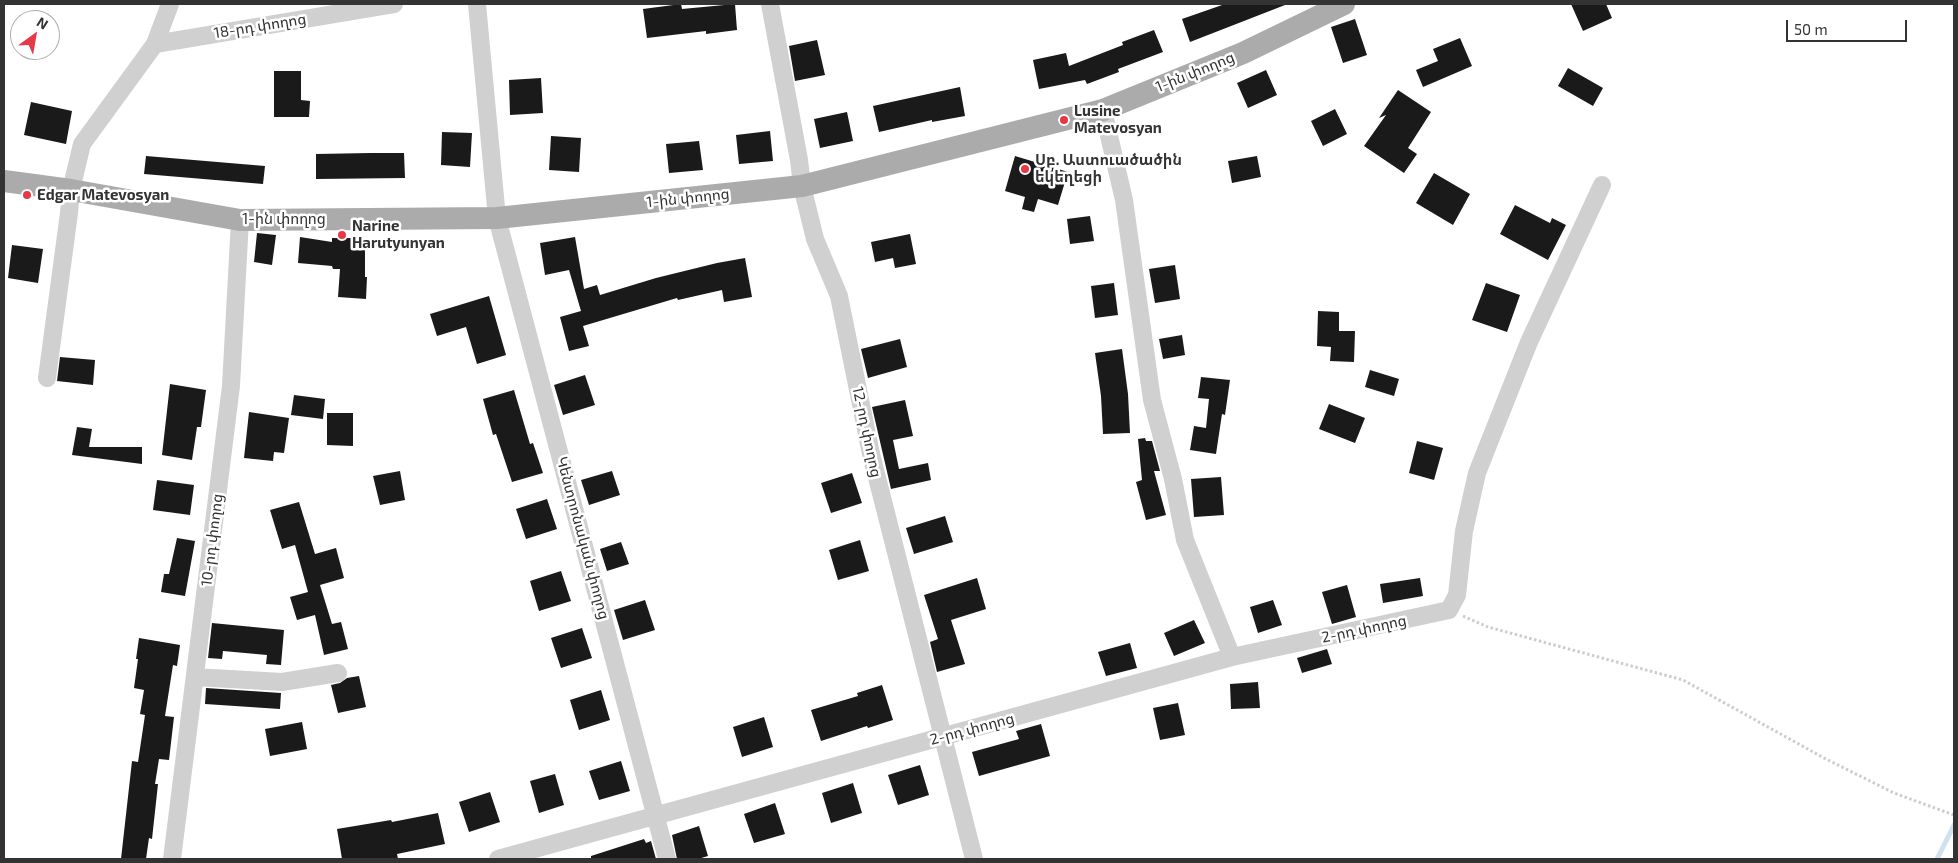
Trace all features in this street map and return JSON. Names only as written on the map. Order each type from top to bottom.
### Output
[{"type":"main road","name":"1-ին փողոց","points":[[4,181],[71,190],[240,220],[497,218],[802,186],[1103,110],[1243,53],[1344,4]]},
{"type":"street","points":[[47,378],[71,190],[82,144],[155,44],[170,4]]},
{"type":"street","name":"18-րդ փողոց","points":[[155,44],[394,4]]},
{"type":"street","name":"Կենտրոնական փողոց","points":[[477,4],[497,218],[667,859]]},
{"type":"street","name":"12-րդ փողոց","points":[[770,4],[799,160],[802,186],[815,239],[839,296],[871,454],[974,859]]},
{"type":"street","points":[[1103,110],[1124,200],[1152,400],[1173,479],[1185,540],[1232,657]]},
{"type":"street","points":[[1449,610],[1457,596],[1464,531],[1477,473],[1529,342],[1602,185]]},
{"type":"street","name":"10-րդ փողոց","points":[[172,859],[231,386],[240,220]]},
{"type":"street","name":"2-րդ փողոց","points":[[498,859],[1232,657],[1449,610]]},
{"type":"street","points":[[195,678],[282,682],[338,673]]},
{"type":"path","points":[[1449,610],[1488,627],[1683,680],[1824,758],[1894,793],[1954,815]]},
{"type":"building","points":[[681,4],[682,9],[735,4],[737,30],[706,34],[706,31],[647,38],[643,9]]},
{"type":"building","points":[[1225,4],[1285,5],[1190,42],[1182,19]]},
{"type":"building","points":[[1571,4],[1606,4],[1612,18],[1583,31]]},
{"type":"building","points":[[1355,19],[1367,55],[1343,63],[1331,27]]},
{"type":"building","points":[[1154,30],[1163,52],[1118,69],[1119,72],[1087,84],[1085,80],[1039,89],[1033,60],[1066,53],[1069,66],[1123,45],[1122,42]]},
{"type":"building","points":[[1460,38],[1472,66],[1423,87],[1416,70],[1438,61],[1433,49]]},
{"type":"building","points":[[817,40],[825,75],[795,81],[789,46]]},
{"type":"building","points":[[1568,68],[1603,88],[1593,106],[1558,86]]},
{"type":"building","points":[[1266,70],[1277,95],[1248,108],[1237,83]]},
{"type":"building","points":[[274,71],[301,71],[301,100],[310,101],[309,117],[274,117]]},
{"type":"building","points":[[541,78],[543,113],[510,115],[509,80]]},
{"type":"building","points":[[960,87],[965,116],[932,122],[932,120],[879,132],[873,106]]},
{"type":"building","points":[[1398,90],[1431,112],[1408,148],[1417,154],[1404,173],[1364,146],[1386,115],[1379,118]]},
{"type":"building","points":[[31,102],[72,111],[66,144],[24,135]]},
{"type":"building","points":[[1335,109],[1347,134],[1323,146],[1311,121]]},
{"type":"building","points":[[847,112],[853,141],[820,148],[814,119]]},
{"type":"building","points":[[770,131],[773,161],[739,164],[736,135]]},
{"type":"building","points":[[442,132],[472,133],[470,167],[441,165]]},
{"type":"building","points":[[551,136],[581,138],[579,172],[549,170]]},
{"type":"building","points":[[699,141],[703,170],[669,173],[666,144]]},
{"type":"building","points":[[404,153],[405,178],[316,179],[316,154]]},
{"type":"building","points":[[146,156],[265,166],[263,184],[144,174]]},
{"type":"building","points":[[1015,156],[1068,172],[1058,205],[1038,199],[1034,212],[1022,209],[1025,197],[1005,191]]},
{"type":"building","points":[[1257,156],[1261,177],[1232,183],[1228,161]]},
{"type":"building","points":[[1434,173],[1470,194],[1453,225],[1416,203]]},
{"type":"building","points":[[1515,205],[1550,223],[1552,218],[1566,225],[1548,260],[1500,234]]},
{"type":"building","points":[[1090,216],[1094,241],[1070,244],[1067,219]]},
{"type":"building","points":[[257,233],[276,235],[272,265],[254,262]]},
{"type":"building","points":[[910,234],[916,264],[895,268],[893,258],[875,262],[871,242]]},
{"type":"building","points":[[300,237],[332,242],[332,238],[365,238],[366,299],[338,297],[340,269],[333,269],[332,266],[298,263]]},
{"type":"building","points":[[575,237],[584,289],[597,285],[600,295],[656,278],[745,258],[752,297],[724,302],[722,290],[678,300],[677,298],[583,326],[589,346],[569,351],[560,317],[581,311],[569,270],[545,275],[540,243]]},
{"type":"building","points":[[12,245],[43,249],[38,283],[8,278]]},
{"type":"building","points":[[1175,265],[1180,299],[1155,303],[1149,269]]},
{"type":"building","points":[[1114,283],[1118,315],[1095,318],[1091,286]]},
{"type":"building","points":[[1486,283],[1520,295],[1507,332],[1472,320]]},
{"type":"building","points":[[489,296],[506,355],[477,364],[466,327],[437,336],[430,314]]},
{"type":"building","points":[[1318,311],[1339,312],[1339,331],[1355,331],[1354,362],[1330,361],[1331,347],[1317,346]]},
{"type":"building","points":[[1182,335],[1185,355],[1163,359],[1159,339]]},
{"type":"building","points":[[900,339],[907,367],[868,378],[861,349]]},
{"type":"building","points":[[1122,349],[1128,394],[1130,433],[1103,434],[1101,396],[1095,353]]},
{"type":"building","points":[[60,357],[95,360],[93,385],[57,381]]},
{"type":"building","points":[[1370,370],[1399,379],[1394,396],[1365,387]]},
{"type":"building","points":[[585,375],[595,405],[563,415],[554,385]]},
{"type":"building","points":[[1201,377],[1230,380],[1225,415],[1222,414],[1216,454],[1190,450],[1194,426],[1206,428],[1209,399],[1198,398]]},
{"type":"building","points":[[170,384],[206,390],[201,427],[197,427],[192,460],[162,455]]},
{"type":"building","points":[[514,390],[530,444],[533,443],[543,473],[512,482],[496,434],[493,435],[483,399]]},
{"type":"building","points":[[294,395],[325,399],[323,419],[291,415]]},
{"type":"building","points":[[905,400],[913,436],[893,440],[899,469],[928,463],[931,480],[891,489],[872,407]]},
{"type":"building","points":[[1329,404],[1365,418],[1355,443],[1319,429]]},
{"type":"building","points":[[249,412],[289,418],[284,453],[274,452],[273,461],[244,458]]},
{"type":"building","points":[[327,413],[353,413],[353,446],[327,445]]},
{"type":"building","points":[[77,427],[92,429],[89,447],[142,447],[142,464],[72,455]]},
{"type":"building","points":[[1145,438],[1146,441],[1152,441],[1160,471],[1154,471],[1166,515],[1146,520],[1136,482],[1142,480],[1138,439]]},
{"type":"building","points":[[1417,441],[1443,448],[1434,480],[1409,473]]},
{"type":"building","points":[[400,471],[405,500],[380,505],[373,476]]},
{"type":"building","points":[[612,471],[620,495],[589,505],[581,480]]},
{"type":"building","points":[[852,473],[862,503],[831,513],[821,483]]},
{"type":"building","points":[[1221,477],[1224,515],[1194,517],[1191,479]]},
{"type":"building","points":[[157,480],[194,485],[190,515],[153,510]]},
{"type":"building","points":[[547,499],[557,529],[526,539],[516,509]]},
{"type":"building","points":[[299,502],[315,554],[336,548],[344,578],[320,585],[332,624],[341,622],[348,649],[324,655],[315,615],[297,620],[290,597],[308,592],[295,545],[282,549],[270,510]]},
{"type":"building","points":[[945,516],[953,542],[914,554],[906,528]]},
{"type":"building","points":[[177,538],[195,541],[185,596],[161,592],[164,574],[169,574]]},
{"type":"building","points":[[860,540],[869,571],[838,580],[829,550]]},
{"type":"building","points":[[621,542],[629,564],[607,571],[600,549]]},
{"type":"building","points":[[561,571],[571,601],[539,611],[530,581]]},
{"type":"building","points":[[977,578],[986,609],[951,620],[965,664],[937,672],[930,642],[938,639],[924,595]]},
{"type":"building","points":[[1420,578],[1423,596],[1383,603],[1380,584]]},
{"type":"building","points":[[1347,585],[1356,617],[1332,624],[1322,592]]},
{"type":"building","points":[[645,600],[655,630],[623,640],[614,610]]},
{"type":"building","points":[[1273,600],[1282,625],[1258,633],[1250,607]]},
{"type":"building","points":[[1194,620],[1205,643],[1174,656],[1164,633]]},
{"type":"building","points":[[212,623],[284,630],[281,665],[266,664],[267,655],[223,651],[222,659],[208,658]]},
{"type":"building","points":[[582,628],[592,658],[561,668],[551,638]]},
{"type":"building","points":[[139,638],[180,645],[177,666],[173,665],[165,716],[174,717],[169,760],[159,759],[155,784],[158,784],[152,839],[149,838],[146,859],[121,859],[132,761],[138,762],[145,715],[140,714],[144,690],[134,688]]},
{"type":"building","points":[[1130,643],[1137,668],[1106,676],[1098,652]]},
{"type":"building","points":[[1327,649],[1332,664],[1302,673],[1297,658]]},
{"type":"building","points":[[359,676],[366,707],[338,713],[331,685],[340,683],[347,678]]},
{"type":"building","points":[[1258,682],[1260,708],[1231,709],[1230,684]]},
{"type":"building","points":[[882,685],[893,720],[868,728],[867,726],[821,741],[811,710],[858,696],[857,693]]},
{"type":"building","points":[[206,688],[281,693],[280,709],[205,704]]},
{"type":"building","points":[[601,690],[610,720],[579,730],[570,700]]},
{"type":"building","points":[[1178,703],[1185,735],[1160,740],[1153,708]]},
{"type":"building","points":[[764,717],[773,747],[742,757],[733,727]]},
{"type":"building","points":[[302,722],[307,749],[270,756],[265,729]]},
{"type":"building","points":[[1041,724],[1050,756],[979,776],[972,752],[1019,739],[1016,731]]},
{"type":"building","points":[[621,761],[630,791],[599,800],[589,771]]},
{"type":"building","points":[[920,765],[929,795],[898,805],[888,775]]},
{"type":"building","points":[[555,774],[564,805],[539,813],[530,781]]},
{"type":"building","points":[[853,783],[862,813],[831,823],[822,793]]},
{"type":"building","points":[[490,792],[500,822],[469,832],[459,802]]},
{"type":"building","points":[[775,803],[785,834],[754,843],[744,814]]},
{"type":"building","points":[[438,813],[445,844],[397,854],[398,859],[342,859],[337,829],[391,820],[392,822]]},
{"type":"building","points":[[699,826],[708,856],[698,859],[677,859],[672,835]]},
{"type":"building","points":[[644,839],[646,843],[651,841],[656,859],[591,859],[591,856]]},
{"type":"waterway","points":[[1937,859],[1954,825]]},
{"type":"place","name":"Lusine Matevosyan","points":[[1064,120]]},
{"type":"place","name":"Սբ. Աստուածածին եկեղեցի","points":[[1025,169]]},
{"type":"place","name":"Edgar Matevosyan","points":[[27,195]]},
{"type":"place","name":"Narine Harutyunyan","points":[[342,235]]}]
